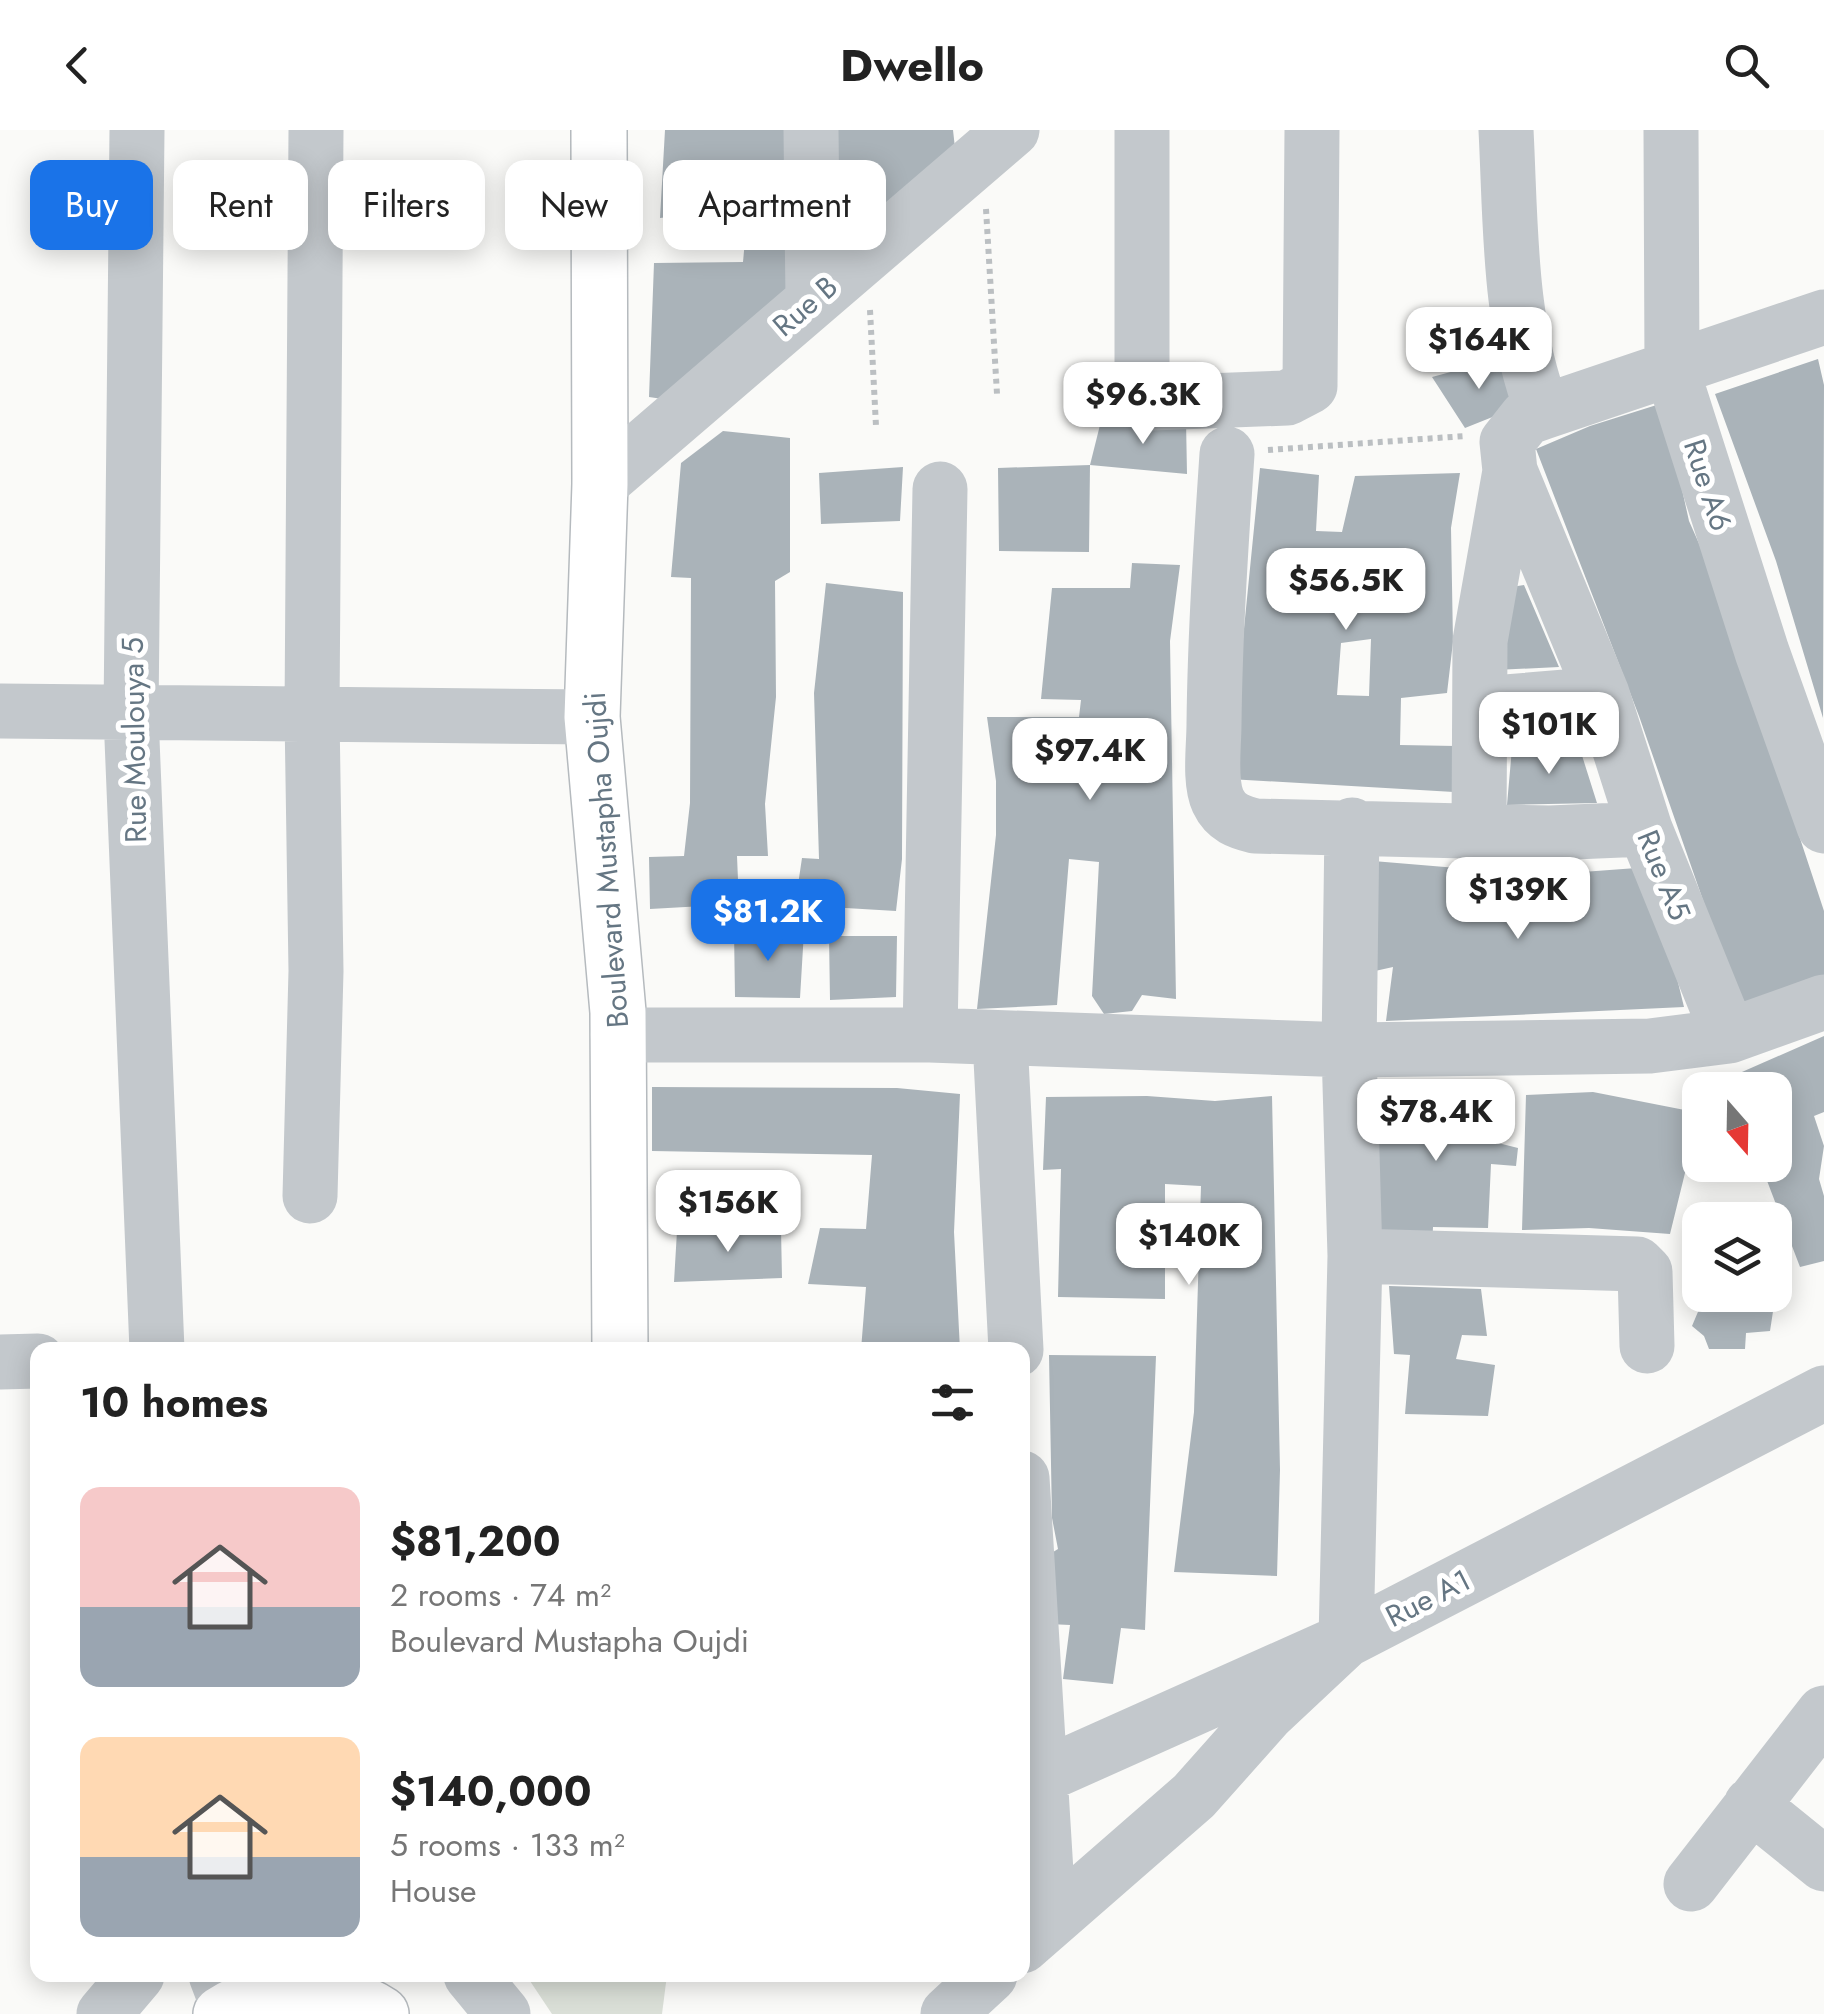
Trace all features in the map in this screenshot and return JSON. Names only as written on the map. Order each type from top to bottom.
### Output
[{"type":"main road","name":"Boulevard Mustapha Oujdi","points":[[599,130],[600,484],[592,717],[618,1035],[620,1342]]},
{"type":"main road","points":[[222,1999],[302,1992],[386,2000]]},
{"type":"street","name":"Rue Moulouya 5","points":[[137,130],[131,715],[157,1342]]},
{"type":"street","points":[[310,1196],[316,971],[312,714],[316,130]]},
{"type":"street","points":[[811,130],[813,300]]},
{"type":"street","points":[[1142,130],[1142,382],[1144,394],[1154,403],[1287,398],[1310,386],[1312,130]]},
{"type":"street","name":"Rue A5","points":[[1506,130],[1516,322],[1524,361],[1521,438],[1644,829],[1729,1036]]},
{"type":"street","name":"Rue A6","points":[[1672,130],[1672,370],[1762,652],[1824,826]]},
{"type":"street","name":"Rue B","points":[[600,484],[867,254],[982,145]]},
{"type":"street","points":[[1479,830],[1486,595],[1521,438],[1672,370],[1824,317]]},
{"type":"street","points":[[1227,454],[1215,633],[1217,799],[1236,822],[1255,826],[1479,830],[1644,829]]},
{"type":"street","points":[[930,1036],[940,488]]},
{"type":"street","points":[[1481,704],[1602,694]]},
{"type":"street","points":[[0,711],[592,717]]},
{"type":"street","points":[[1036,1934],[1194,1796],[1267,1714],[1346,1640],[1355,1256],[1348,1050],[1352,826]]},
{"type":"street","points":[[618,1035],[930,1036],[1348,1050],[1650,1046],[1729,1036],[1824,1002]]},
{"type":"street","points":[[1000,1040],[1016,1342]]},
{"type":"street","points":[[1355,1256],[1637,1264],[1646,1280],[1647,1346]]},
{"type":"street","points":[[0,1362],[30,1361]]},
{"type":"street","name":"Rue A1","points":[[1030,1781],[1346,1640],[1824,1393]]},
{"type":"street","points":[[1691,1884],[1824,1713]]},
{"type":"street","points":[[1030,1781],[1036,1934]]},
{"type":"street","points":[[1751,1805],[1824,1864]]},
{"type":"street","points":[[104,2014],[131,1982]]},
{"type":"street","points":[[477,1982],[503,2014]]},
{"type":"street","points":[[948,2014],[982,1982]]},
{"type":"path","points":[[982,145],[996,394]]},
{"type":"path","points":[[867,254],[876,426]]},
{"type":"path","points":[[1227,454],[1521,438]]},
{"type":"shaded area","points":[[531,1982],[666,1982],[662,2014],[552,2014]]},
{"type":"building","points":[[665,130],[795,130],[797,160],[663,160]]},
{"type":"building","points":[[827,130],[953,130],[956,157],[886,215],[886,160],[827,160]]},
{"type":"building","points":[[663,165],[663,218],[660,218]]},
{"type":"building","points":[[744,250],[801,250],[801,270],[738,354],[683,402],[649,397],[654,263],[743,262]]},
{"type":"building","points":[[826,250],[844,250],[826,265]]},
{"type":"building","points":[[1499,359],[1525,404],[1465,428],[1432,377]]},
{"type":"building","points":[[1818,359],[1824,385],[1823,718],[1776,561],[1715,394]]},
{"type":"building","points":[[1663,403],[1689,521],[1713,575],[1824,911],[1824,983],[1749,1015],[1722,955],[1639,716],[1536,449],[1590,426]]},
{"type":"building","points":[[1186,420],[1187,474],[1090,465],[1100,425]]},
{"type":"building","points":[[723,431],[790,438],[790,572],[775,581],[776,697],[765,804],[768,856],[737,856],[739,904],[650,909],[649,857],[684,856],[690,803],[691,578],[671,577],[681,463]]},
{"type":"building","points":[[1090,465],[1089,552],[999,551],[998,468]]},
{"type":"building","points":[[903,467],[900,521],[821,524],[819,473]]},
{"type":"building","points":[[1260,468],[1319,475],[1316,531],[1342,532],[1355,476],[1460,473],[1451,528],[1453,642],[1447,693],[1401,698],[1400,745],[1456,746],[1454,792],[1229,779]],"holes":[[[1371,639],[1369,696],[1337,695],[1341,643]]]},
{"type":"building","points":[[1132,563],[1180,565],[1170,641],[1176,999],[1142,995],[1132,1011],[1104,1014],[1092,996],[1099,862],[1069,859],[1057,1005],[977,1009],[996,835],[996,781],[987,717],[1079,717],[1081,700],[1041,699],[1052,588],[1130,588]]},
{"type":"building","points":[[826,583],[903,592],[902,859],[896,911],[795,905],[802,858],[819,859],[814,693]]},
{"type":"building","points":[[1524,585],[1559,667],[1495,670],[1499,589]]},
{"type":"building","points":[[1579,746],[1597,803],[1507,805],[1512,748]]},
{"type":"building","points":[[1373,861],[1542,875],[1650,867],[1684,1007],[1386,1021],[1393,967],[1366,973]]},
{"type":"building","points":[[734,930],[804,931],[800,998],[735,997]]},
{"type":"building","points":[[829,936],[897,936],[896,997],[830,1000]]},
{"type":"building","points":[[1824,1036],[1824,1112],[1814,1116],[1824,1146],[1819,1179],[1824,1196],[1824,1261],[1800,1267],[1792,1246],[1792,1202],[1775,1202],[1768,1182],[1792,1182],[1792,1072],[1742,1072]]},
{"type":"building","points":[[652,1087],[897,1088],[960,1094],[954,1232],[960,1342],[862,1342],[866,1287],[808,1284],[820,1228],[866,1229],[872,1155],[652,1151]]},
{"type":"building","points":[[1498,1092],[1498,1143],[1518,1148],[1516,1166],[1491,1164],[1488,1228],[1433,1227],[1432,1247],[1378,1242],[1374,1160],[1382,1095]]},
{"type":"building","points":[[1593,1092],[1682,1109],[1683,1182],[1670,1234],[1589,1228],[1522,1230],[1526,1095]]},
{"type":"building","points":[[1147,1096],[1215,1101],[1272,1096],[1280,1470],[1277,1576],[1174,1572],[1194,1412],[1201,1186],[1165,1184],[1165,1299],[1058,1297],[1061,1169],[1043,1170],[1046,1097]]},
{"type":"building","points":[[781,1229],[782,1278],[674,1282],[677,1231]]},
{"type":"building","points":[[1389,1286],[1481,1289],[1487,1336],[1462,1335],[1456,1359],[1495,1365],[1488,1416],[1405,1414],[1410,1355],[1394,1354]]},
{"type":"building","points":[[1698,1312],[1773,1312],[1770,1331],[1746,1333],[1745,1349],[1709,1349],[1704,1336],[1692,1326]]},
{"type":"building","points":[[1049,1355],[1156,1356],[1145,1630],[1121,1628],[1113,1684],[1063,1679],[1070,1625],[1049,1624],[1045,1557],[1058,1549],[1052,1518]]}]
